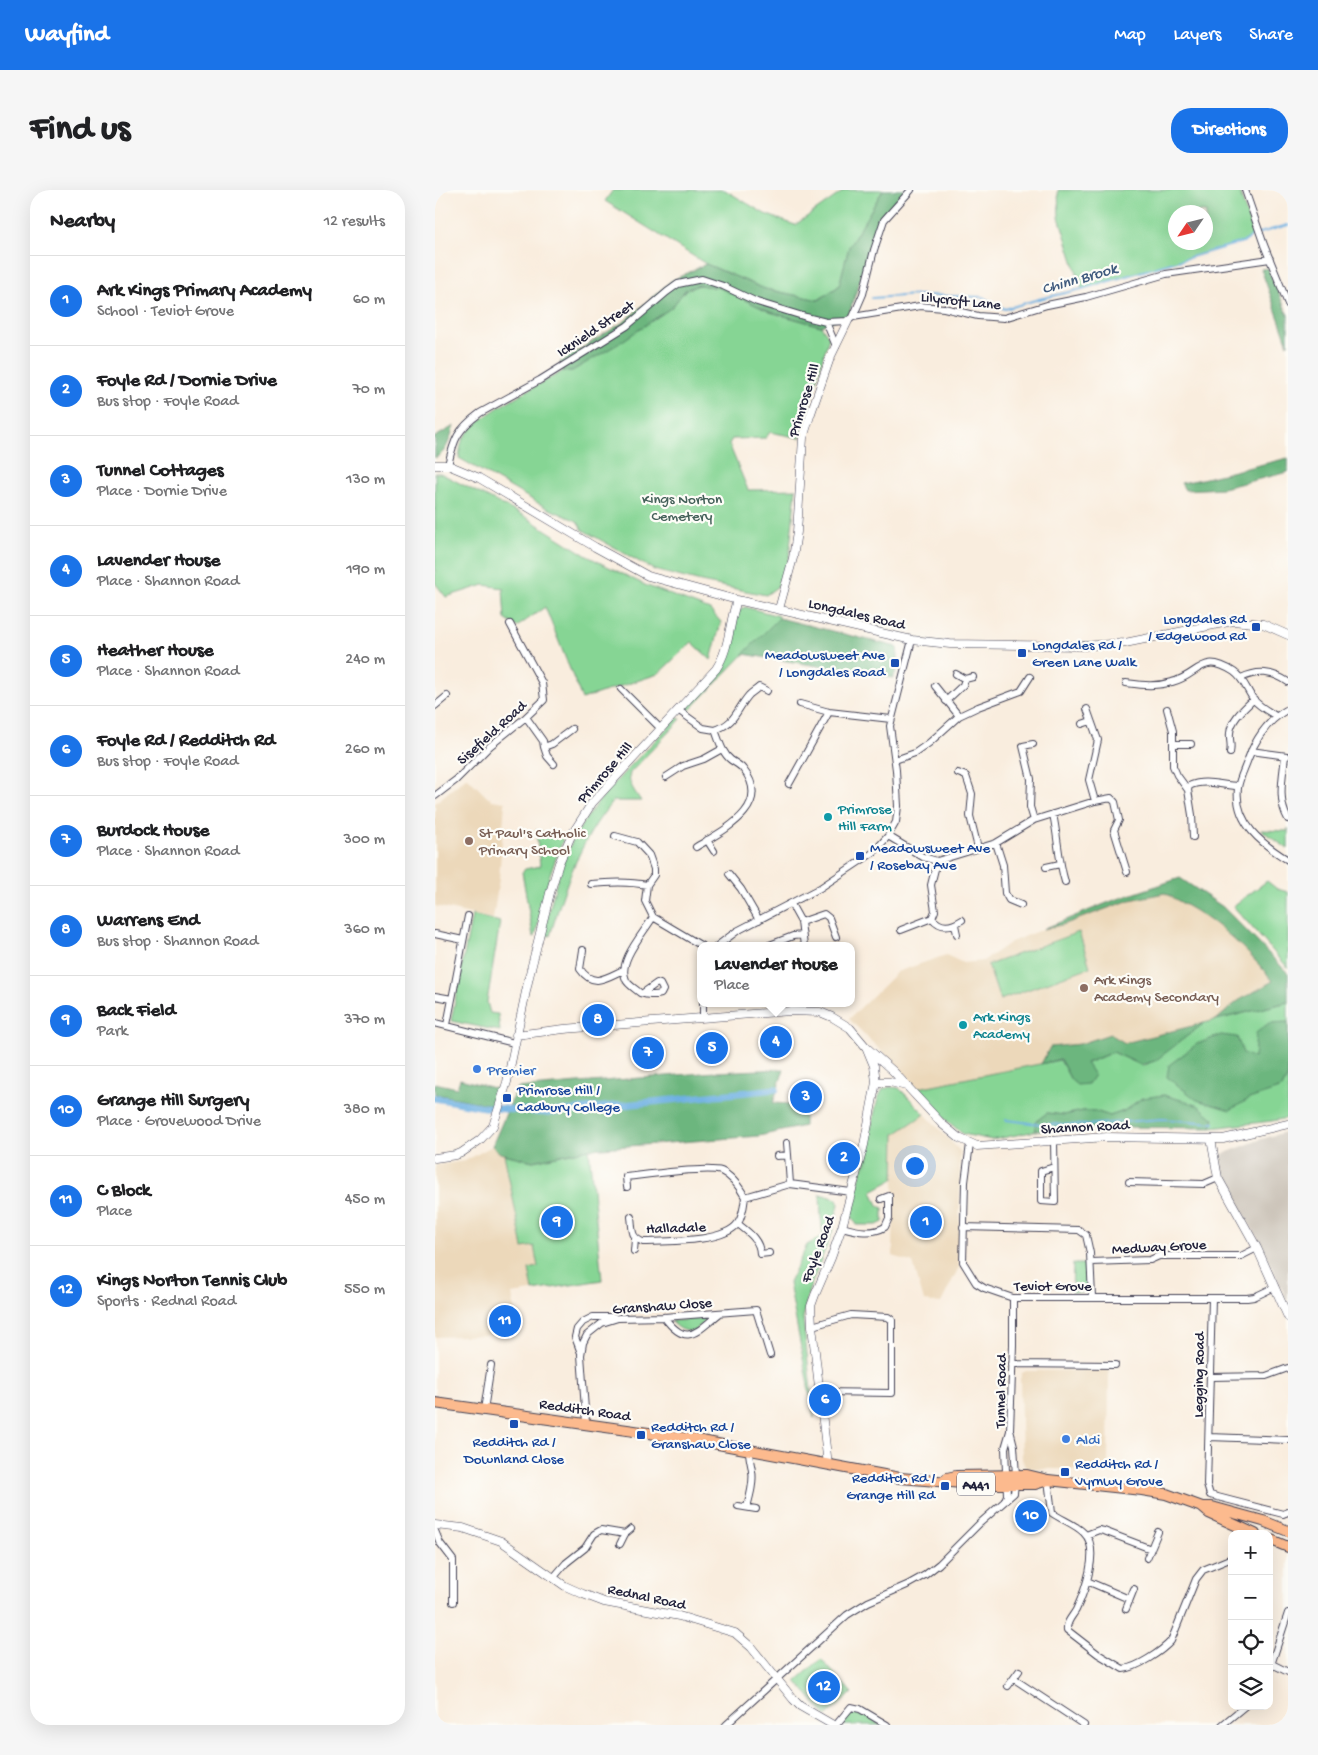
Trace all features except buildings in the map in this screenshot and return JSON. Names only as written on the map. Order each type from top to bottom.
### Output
[{"type":"highway","name":"Redditch Road","points":[[435,1403],[691,1439],[881,1475],[937,1481],[956,1476],[1011,1479],[1036,1476],[1048,1480],[1142,1490],[1179,1498],[1202,1507],[1242,1529]]},
{"type":"highway","name":"Redditch Road","points":[[1202,1507],[1212,1507],[1263,1521],[1288,1531]]},
{"type":"highway","points":[[1242,1529],[1242,1520],[1247,1517]]},
{"type":"highway","points":[[1273,1541],[1288,1547]]},
{"type":"street","points":[[851,319],[863,294],[884,220],[911,190]]},
{"type":"street","points":[[1245,190],[1288,304]]},
{"type":"street","name":"Lilycroft Lane","points":[[851,319],[921,306],[944,308],[978,316],[1004,318],[1166,274],[1270,260]]},
{"type":"street","name":"Icknield Street","points":[[447,465],[453,442],[459,432],[472,418],[547,376],[627,326],[679,284],[702,279],[723,286],[757,302],[826,322],[851,319]]},
{"type":"street","name":"Primrose Hill","points":[[779,609],[793,558],[797,532],[803,438],[809,416],[836,346],[851,319]]},
{"type":"street","points":[[826,322],[836,346]]},
{"type":"street","points":[[435,465],[447,465]]},
{"type":"street","name":"Longdales Road","points":[[447,465],[479,478],[648,576],[737,600],[912,640],[950,644],[1083,646],[1125,643],[1223,622],[1243,621],[1263,624],[1288,635]]},
{"type":"street","name":"Primrose Hill","points":[[435,1158],[456,1156],[467,1150],[493,1126],[501,1103],[550,893],[559,863],[571,836],[593,803],[721,661],[737,600]]},
{"type":"street","name":"Sisefield Road","points":[[435,796],[456,780],[490,746],[544,700],[542,683],[510,624]]},
{"type":"street","points":[[721,942],[727,937],[820,888],[874,852],[888,836],[896,822],[897,814],[895,760],[890,726],[912,640]]},
{"type":"street","points":[[1126,684],[1148,686],[1173,682],[1186,677],[1202,665],[1213,663],[1233,672],[1241,678],[1254,700],[1276,716]]},
{"type":"street","points":[[1241,678],[1259,672],[1268,673],[1288,682]]},
{"type":"street","points":[[956,674],[965,679],[973,677]]},
{"type":"street","points":[[895,760],[915,753],[959,716],[977,707],[1021,691],[1030,676]]},
{"type":"street","points":[[946,700],[963,685],[965,679]]},
{"type":"street","points":[[935,686],[959,716]]},
{"type":"street","points":[[678,710],[703,728],[715,730],[733,720],[750,694],[759,687],[767,691]]},
{"type":"street","points":[[621,689],[661,729]]},
{"type":"street","points":[[435,706],[447,696]]},
{"type":"street","points":[[1230,753],[1232,745],[1229,734],[1232,724],[1239,714],[1254,700]]},
{"type":"street","points":[[800,704],[829,712],[891,719]]},
{"type":"street","points":[[1087,709],[1098,740],[1089,780],[1095,801]]},
{"type":"street","points":[[1167,709],[1173,731],[1173,766],[1188,790],[1193,836]]},
{"type":"street","points":[[1288,709],[1276,716],[1265,727],[1251,751],[1238,786],[1239,807],[1247,826],[1262,843],[1288,860]]},
{"type":"street","points":[[789,784],[829,712]]},
{"type":"street","points":[[526,717],[543,741],[547,756],[554,764]]},
{"type":"street","points":[[1082,724],[1091,721]]},
{"type":"street","points":[[544,747],[552,744],[572,729]]},
{"type":"street","points":[[696,847],[728,828],[742,816],[749,806],[753,795],[750,780],[743,769],[731,761],[722,749],[715,730]]},
{"type":"street","points":[[1033,744],[1023,746],[1031,779],[1030,807],[1034,820]]},
{"type":"street","points":[[1174,744],[1191,744]]},
{"type":"street","points":[[666,777],[683,766],[705,760],[722,749]]},
{"type":"street","points":[[1251,751],[1286,756],[1282,797],[1283,810],[1288,819]]},
{"type":"street","points":[[959,772],[966,776],[972,794],[970,816],[978,848]]},
{"type":"street","points":[[1188,790],[1189,786],[1195,784],[1219,783],[1238,786]]},
{"type":"street","points":[[888,836],[923,857],[937,861],[996,843],[1034,820],[1095,801],[1111,798],[1115,802],[1119,820],[1114,830],[1127,872]]},
{"type":"street","points":[[1053,814],[1059,845],[1060,864],[1065,882]]},
{"type":"street","points":[[615,836],[637,842],[649,855],[654,875],[647,885],[645,900],[653,917],[697,943]]},
{"type":"street","points":[[707,840],[714,852]]},
{"type":"street","points":[[996,843],[1003,865],[1005,893],[1009,900],[1021,905]]},
{"type":"street","points":[[901,930],[932,918],[935,911],[931,885],[937,861]]},
{"type":"street","points":[[1046,867],[1060,864]]},
{"type":"street","points":[[729,874],[741,889],[759,920]]},
{"type":"street","points":[[591,884],[633,882],[647,885]]},
{"type":"street","points":[[791,904],[801,922],[803,942]]},
{"type":"street","points":[[801,922],[824,914],[829,918],[836,937]]},
{"type":"street","points":[[447,1025],[468,916]]},
{"type":"street","points":[[643,994],[626,982],[623,970],[626,959],[653,917]]},
{"type":"street","points":[[932,918],[941,926],[955,925],[962,920]]},
{"type":"street","points":[[955,925],[957,934]]},
{"type":"street","points":[[435,934],[463,940]]},
{"type":"street","points":[[777,942],[793,936],[802,935]]},
{"type":"street","points":[[583,950],[580,969],[586,977],[595,980],[606,978],[623,970]]},
{"type":"street","points":[[435,996],[452,999]]},
{"type":"street","points":[[703,1007],[703,1018]]},
{"type":"street","points":[[435,1023],[515,1039],[564,1029],[790,1011],[820,1012],[850,1028],[866,1047],[893,1071],[942,1124],[959,1138],[970,1144]]},
{"type":"street","name":"Foyle Road","points":[[828,1465],[811,1306],[842,1227],[864,1145],[876,1082],[874,1066],[866,1047]]},
{"type":"street","points":[[874,1066],[885,1063]]},
{"type":"street","points":[[893,1071],[895,1083]]},
{"type":"street","points":[[876,1082],[895,1083],[906,1086]]},
{"type":"street","name":"Shannon Road","points":[[970,1144],[977,1146],[1005,1145],[1107,1137],[1211,1140],[1288,1124]]},
{"type":"street","points":[[1054,1140],[1055,1202],[1041,1201],[1041,1171],[1054,1168]]},
{"type":"street","points":[[1211,1140],[1218,1178],[1257,1248],[1288,1317]]},
{"type":"street","points":[[787,1143],[790,1184]]},
{"type":"street","name":"Teviot Grove","points":[[970,1144],[965,1182],[963,1262],[975,1283],[985,1288],[1013,1298],[1247,1298],[1254,1297],[1275,1287]]},
{"type":"street","points":[[777,1156],[788,1154]]},
{"type":"street","points":[[627,1187],[626,1178],[719,1170],[740,1187],[745,1197],[742,1215],[738,1224],[753,1236],[760,1247],[760,1254],[769,1254]]},
{"type":"street","points":[[1129,1182],[1204,1184],[1218,1178]]},
{"type":"street","points":[[745,1197],[790,1184],[851,1192]]},
{"type":"street","points":[[842,1227],[856,1231],[876,1232],[885,1227],[889,1218],[889,1196],[881,1199]]},
{"type":"street","name":"Halladale","points":[[631,1217],[633,1236],[635,1239],[643,1242],[713,1237],[728,1232],[738,1224]]},
{"type":"street","name":"Medway Grove","points":[[963,1227],[1079,1230],[1086,1235],[1091,1262],[1093,1297]]},
{"type":"street","points":[[634,1251],[635,1239]]},
{"type":"street","name":"Medway Grove","points":[[1091,1262],[1150,1260],[1159,1256],[1241,1256],[1257,1248]]},
{"type":"street","name":"Tunnel Road","points":[[1011,1479],[1014,1446],[1010,1430],[1013,1298]]},
{"type":"street","name":"Legging Road","points":[[1213,1298],[1207,1485],[1210,1495],[1283,1514],[1288,1512]]},
{"type":"street","name":"Granshaw Close","points":[[586,1424],[581,1355],[587,1334],[602,1323],[618,1318],[664,1317],[756,1310],[770,1355]]},
{"type":"street","points":[[664,1317],[672,1328],[684,1334],[697,1333],[720,1313]]},
{"type":"street","points":[[812,1326],[851,1315],[891,1319],[892,1393],[821,1392]]},
{"type":"street","points":[[581,1355],[575,1337],[577,1329],[583,1322],[593,1317],[618,1318]]},
{"type":"street","points":[[484,1410],[491,1364]]},
{"type":"street","points":[[1012,1364],[1115,1365]]},
{"type":"street","points":[[1211,1377],[1267,1376],[1288,1368]]},
{"type":"street","points":[[726,1725],[842,1620],[868,1602],[907,1586],[925,1575],[1014,1493],[1005,1446],[1010,1430]]},
{"type":"street","points":[[1209,1437],[1288,1440]]},
{"type":"street","points":[[747,1507],[752,1471],[749,1461],[749,1450]]},
{"type":"street","points":[[1005,1502],[1011,1479]]},
{"type":"street","points":[[1048,1480],[1051,1513],[1086,1534],[1090,1542],[1091,1561],[1087,1580],[1076,1609],[1067,1624],[1067,1630],[1123,1669],[1131,1667],[1160,1651],[1171,1641],[1200,1573],[1228,1560]]},
{"type":"street","points":[[737,1506],[756,1509]]},
{"type":"street","name":"Rednal Road","points":[[435,1525],[463,1528],[501,1542],[565,1586],[604,1602],[679,1616],[735,1633],[744,1639],[800,1706],[834,1725],[851,1706],[860,1709],[887,1725]]},
{"type":"street","points":[[620,1544],[625,1534],[631,1529]]},
{"type":"street","points":[[554,1577],[565,1563],[585,1548],[594,1534],[601,1530],[625,1534]]},
{"type":"street","points":[[1086,1534],[1099,1530],[1104,1531],[1151,1548]]},
{"type":"street","points":[[435,1531],[453,1560],[453,1602]]},
{"type":"street","points":[[1147,1558],[1158,1532]]},
{"type":"street","points":[[1087,1580],[1129,1599]]},
{"type":"street","points":[[1126,1609],[1134,1588]]},
{"type":"street","points":[[1272,1665],[1288,1613]]},
{"type":"street","points":[[1273,1668],[1288,1672]]},
{"type":"street","points":[[1008,1686],[1019,1671]]},
{"type":"street","points":[[1014,1679],[1084,1725]]},
{"type":"street","points":[[1223,1725],[1240,1710]]},
{"type":"shaded area","name":"St Paul's Catholic Primary School","points":[[467,777],[487,797],[492,800],[505,802],[499,879],[493,919],[435,906],[435,803]]},
{"type":"shaded area","name":"Ark Kings Academy Secondary","points":[[1180,878],[1232,915],[1288,975],[1288,1002],[1060,1060],[918,1088],[849,1019],[897,972],[946,955],[963,963],[983,961],[1011,942],[1112,901]]},
{"type":"shaded area","points":[[925,1114],[960,1151],[959,1267],[941,1303],[924,1301],[913,1263],[893,1256],[895,1134]]},
{"type":"shaded area","points":[[1288,1131],[1288,1302],[1263,1247],[1219,1171],[1223,1154]]},
{"type":"shaded area","points":[[492,1146],[500,1153],[533,1161],[602,1280],[512,1294],[518,1334],[435,1337],[435,1165],[465,1161]]},
{"type":"shaded area","points":[[1109,1370],[1108,1471],[1028,1468],[1025,1466],[1022,1459],[1020,1379],[1022,1373],[1026,1371]]},
{"type":"green space","points":[[613,190],[725,190],[765,214],[795,225],[845,190],[883,190],[849,247],[839,286],[818,300],[765,289],[706,264],[605,201]]},
{"type":"green space","points":[[883,190],[905,190],[881,216],[849,314],[821,326],[770,312],[720,288],[699,285],[685,290],[672,307],[618,344],[572,371],[563,371],[560,362],[625,321],[671,281],[706,264],[765,289],[819,300],[839,286],[849,247]]},
{"type":"green space","points":[[1058,190],[1239,190],[1253,235],[1246,241],[1082,289],[1059,217]]},
{"type":"green space","points":[[1268,268],[1288,315],[1288,344],[1261,269]]},
{"type":"green space","name":"Kings Norton Cemetery","points":[[699,285],[720,288],[770,312],[821,326],[829,337],[800,438],[770,432],[766,438],[732,439],[729,444],[748,490],[796,489],[789,558],[777,587],[766,595],[654,570],[583,530],[577,521],[545,507],[459,458],[463,439],[470,429],[494,410],[563,371],[572,371],[617,344],[672,307],[685,290]]},
{"type":"green space","points":[[454,426],[445,449],[435,458],[435,437]]},
{"type":"green space","points":[[1288,458],[1288,472],[1223,488],[1185,490],[1181,483],[1202,479]]},
{"type":"green space","points":[[435,473],[440,473],[524,516],[587,556],[645,585],[710,610],[721,622],[711,660],[692,642],[658,674],[582,699],[545,607],[517,627],[505,619],[503,588],[484,585],[446,597],[435,583]]},
{"type":"green space","points":[[745,607],[779,616],[779,618],[689,711],[689,703],[718,671],[726,659],[739,610]]},
{"type":"green space","points":[[779,618],[897,647],[899,665],[893,678],[743,654]]},
{"type":"green space","points":[[678,718],[681,719],[630,773],[631,784],[641,801],[613,801],[591,832],[574,865],[550,936],[543,935],[560,870],[578,831],[589,814],[616,781]]},
{"type":"green space","points":[[1288,828],[1288,849],[1261,830],[1287,831]]},
{"type":"green space","points":[[536,830],[560,837],[563,840],[550,874],[535,937],[533,936],[522,872],[525,869],[540,866]]},
{"type":"green space","points":[[1180,878],[1223,907],[1288,973],[1288,1002],[1216,1020],[1238,1001],[1273,981],[1233,938],[1200,914],[1165,893],[1130,900],[1065,924],[1043,929],[1112,901]]},
{"type":"green space","points":[[1267,881],[1277,889],[1288,892],[1288,968],[1233,906]]},
{"type":"green space","points":[[472,915],[500,922],[487,1002],[490,1013],[498,1014],[500,1031],[451,1021]]},
{"type":"green space","points":[[1079,932],[1090,967],[1000,1000],[988,965]]},
{"type":"green space","points":[[1288,1002],[1288,1118],[1211,1128],[1214,1119],[1142,1098],[1124,1111],[1110,1116],[1095,1111],[1083,1111],[1064,1115],[1047,1113],[1035,1122],[1036,1131],[992,1140],[963,1134],[933,1109],[918,1088],[1060,1060],[1071,1080],[1085,1064],[1113,1052],[1143,1066],[1155,1060],[1204,1023]]},
{"type":"green space","points":[[1288,1022],[1288,1076],[1282,1088],[1249,1099],[1230,1110],[1197,1100],[1167,1077],[1169,1065],[1197,1044],[1221,1035],[1237,1037],[1243,1053],[1254,1058],[1256,1033],[1269,1023]]},
{"type":"green space","points":[[1204,1023],[1155,1061],[1141,1065],[1113,1052],[1086,1063],[1094,1075],[1088,1084],[1077,1085],[1071,1080],[1060,1059],[1041,1064],[1050,1047],[1080,1044],[1110,1034],[1125,1043]]},
{"type":"green space","points":[[784,1069],[773,1103],[790,1104],[804,1116],[804,1126],[759,1136],[589,1149],[533,1161],[500,1153],[492,1146],[517,1088],[715,1072]]},
{"type":"green space","points":[[460,1079],[497,1089],[492,1105],[435,1094],[435,1083],[457,1088]]},
{"type":"green space","points":[[890,1087],[899,1088],[925,1114],[895,1134],[894,1179],[872,1191],[878,1205],[883,1208],[883,1222],[877,1225],[857,1225],[851,1215],[878,1098],[883,1089]]},
{"type":"green space","points":[[1164,1095],[1199,1106],[1214,1119],[1211,1128],[1114,1127],[1036,1131],[1035,1122],[1047,1113],[1064,1115],[1083,1111],[1095,1111],[1110,1116],[1124,1111],[1142,1098]]},
{"type":"green space","points":[[589,1149],[602,1280],[533,1291],[529,1269],[538,1267],[534,1246],[523,1248],[504,1154],[533,1161]]},
{"type":"green space","points":[[820,1194],[837,1199],[839,1204],[832,1232],[809,1290],[803,1318],[814,1418],[789,1283],[807,1245],[823,1236]]},
{"type":"green space","points":[[1073,1264],[1086,1264],[1087,1285],[1085,1292],[1072,1292]]},
{"type":"green space","points":[[707,1318],[695,1331],[682,1329],[671,1321]]},
{"type":"green space","points":[[821,1659],[852,1693],[826,1716],[796,1681]]},
{"type":"green space","points":[[852,1712],[859,1712],[881,1725],[845,1725],[843,1721]]},
{"type":"waterway","name":"Chinn Brook","points":[[872,298],[917,295],[982,297],[1005,309],[1082,289],[1246,241],[1253,235],[1288,225]]},
{"type":"waterway","points":[[435,1098],[484,1107],[547,1113],[776,1089]]},
{"type":"waterway","points":[[1006,1120],[1040,1124],[1085,1125],[1162,1119],[1214,1123]]},
{"type":"place","name":"Longdales Rd / Edgewood Rd","points":[[1256,627]]},
{"type":"place","name":"Longdales Rd / Green Lane Walk","points":[[1022,653]]},
{"type":"place","name":"Meadowsweet Ave / Longdales Road","points":[[895,663]]},
{"type":"place","name":"Primrose Hill Farm","points":[[828,817]]},
{"type":"place","name":"St Paul's Catholic Primary School","points":[[469,841]]},
{"type":"place","name":"Meadowsweet Ave / Rosebay Ave","points":[[860,856]]},
{"type":"place","name":"Ark Kings Academy Secondary","points":[[1084,988]]},
{"type":"place","name":"Warrens End","points":[[598,1020]]},
{"type":"place","name":"Ark Kings Academy","points":[[963,1025]]},
{"type":"place","name":"Lavender House","points":[[776,1042]]},
{"type":"place","name":"Heather House","points":[[712,1048]]},
{"type":"place","name":"Burdock House","points":[[648,1053]]},
{"type":"place","name":"Premier","points":[[477,1069]]},
{"type":"place","name":"Tunnel Cottages","points":[[806,1097]]},
{"type":"place","name":"Primrose Hill / Cadbury College","points":[[507,1098]]},
{"type":"place","name":"Foyle Rd / Dornie Drive","points":[[844,1158]]},
{"type":"place","name":"Back Field","points":[[557,1222]]},
{"type":"place","name":"Ark Kings Primary Academy","points":[[926,1222]]},
{"type":"place","name":"C Block","points":[[505,1321]]},
{"type":"place","name":"Foyle Rd / Redditch Rd","points":[[825,1400]]},
{"type":"place","name":"Redditch Rd / Downland Close","points":[[514,1424]]},
{"type":"place","name":"Redditch Rd / Granshaw Close","points":[[641,1435]]},
{"type":"place","name":"Aldi","points":[[1066,1439]]},
{"type":"place","name":"Redditch Rd / Vyrnwy Grove","points":[[1065,1472]]},
{"type":"place","name":"Redditch Rd / Grange Hill Rd","points":[[945,1486]]},
{"type":"place","name":"Grange Hill Surgery","points":[[1031,1516]]},
{"type":"place","name":"Kings Norton Tennis Club","points":[[824,1687]]}]
